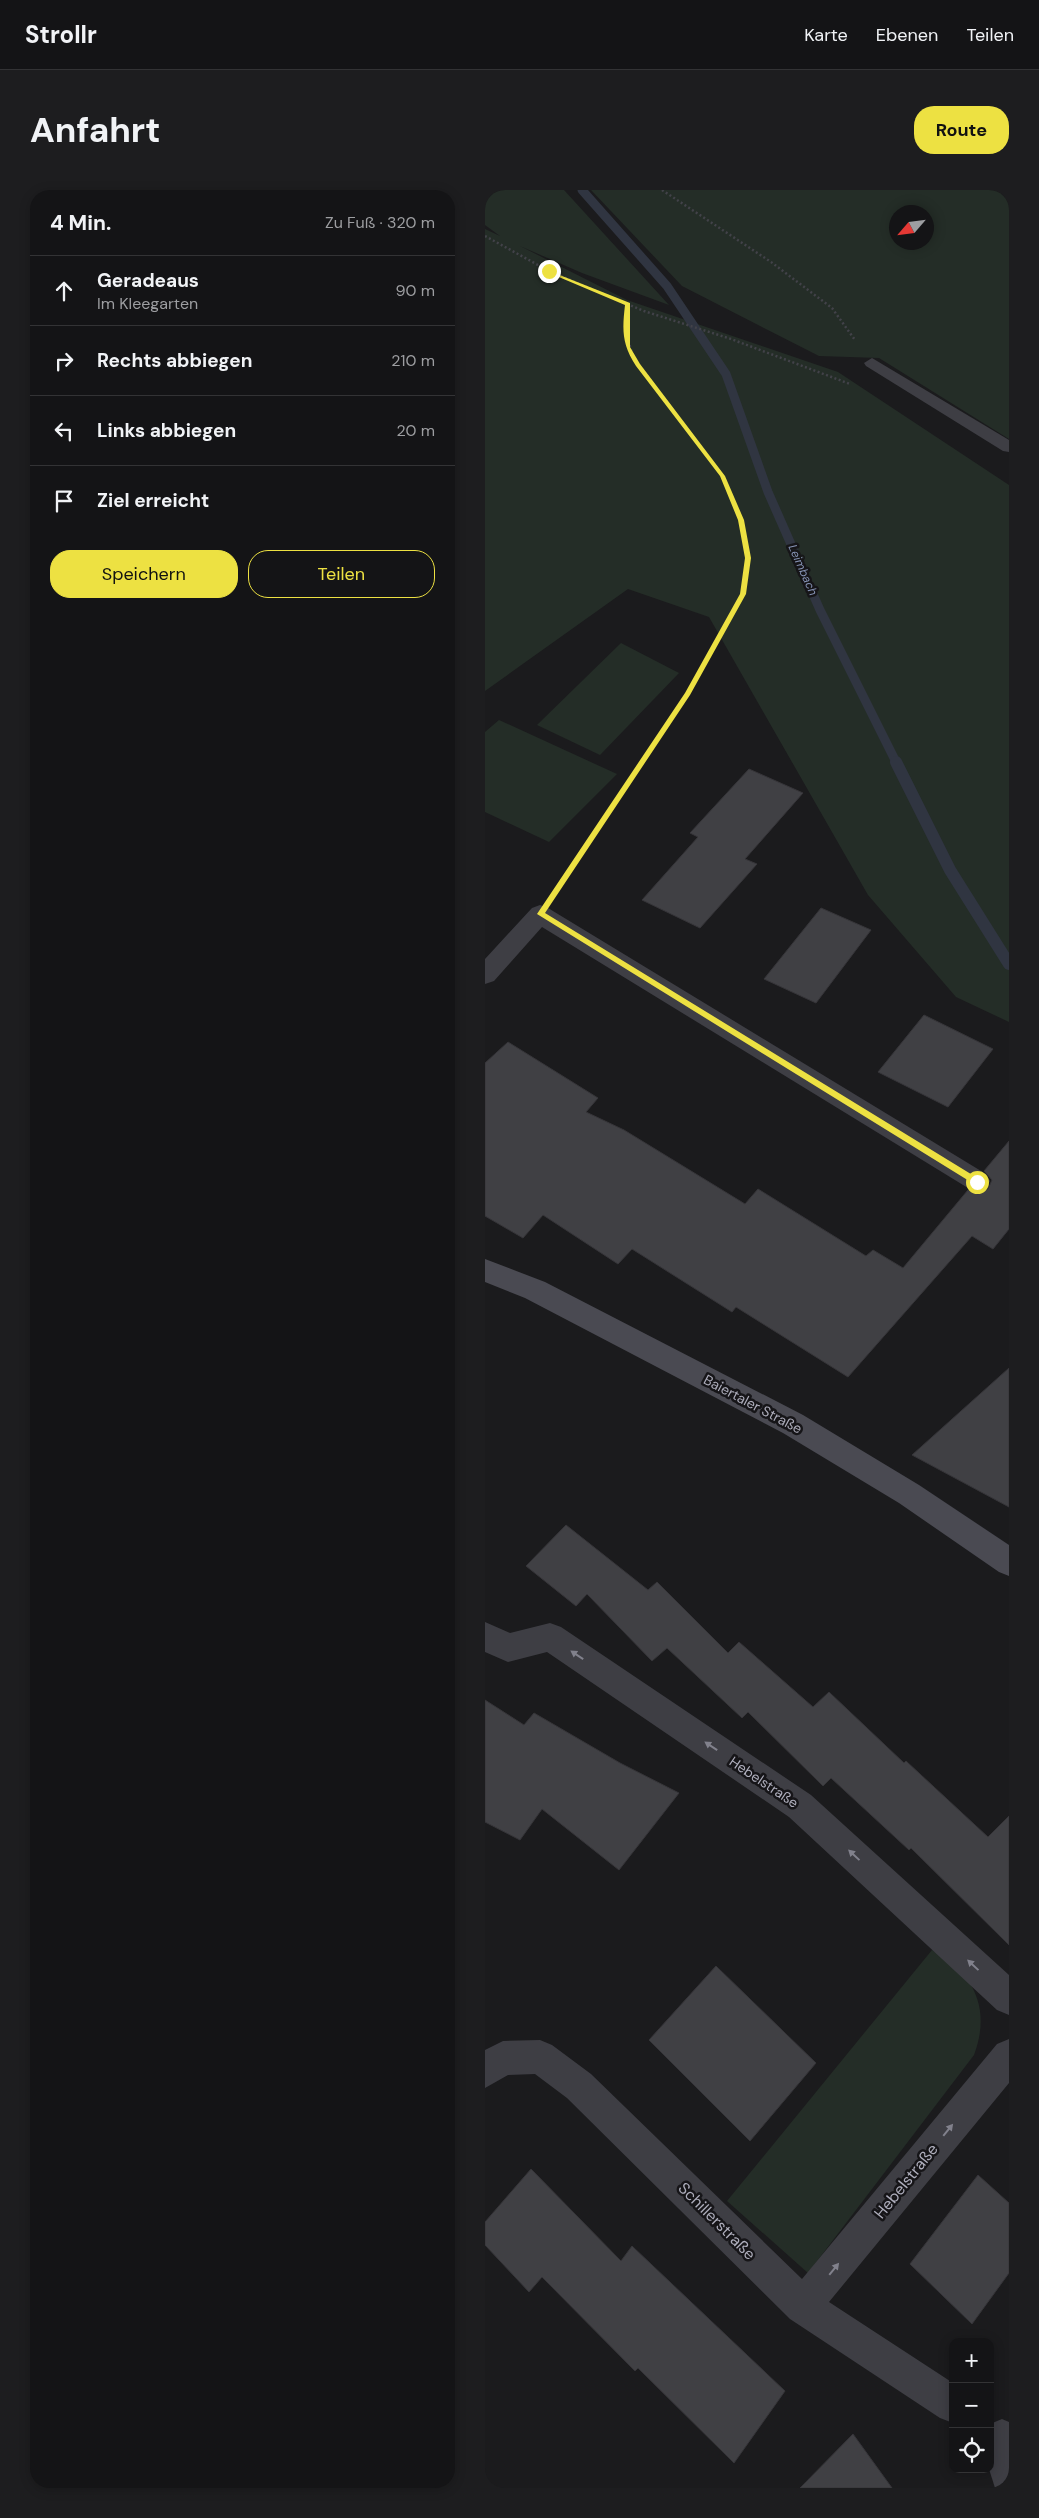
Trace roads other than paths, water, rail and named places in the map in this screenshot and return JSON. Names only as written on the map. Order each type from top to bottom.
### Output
[{"type":"main road","name":"Baiertaler Straße","points":[[485,1270],[535,1290],[793,1424],[909,1494],[1009,1562]]},
{"type":"street","points":[[485,974],[540,914],[977,1182]]},
{"type":"street","name":"Hebelstraße","points":[[485,1636],[508,1648],[550,1637],[800,1806],[1009,1998]]},
{"type":"street","name":"Hebelstraße","points":[[803,2306],[1009,2056]]},
{"type":"street","name":"Schillerstraße","points":[[485,2071],[503,2058],[540,2057],[579,2086],[803,2306],[949,2402]]},
{"type":"street","points":[[1000,2437],[1009,2475]]},
{"type":"lane","points":[[872,363],[1009,447]]},
{"type":"waterway","name":"Leimbach","points":[[582,190],[667,286],[726,374],[768,492],[820,610],[950,870],[1009,964]]}]
